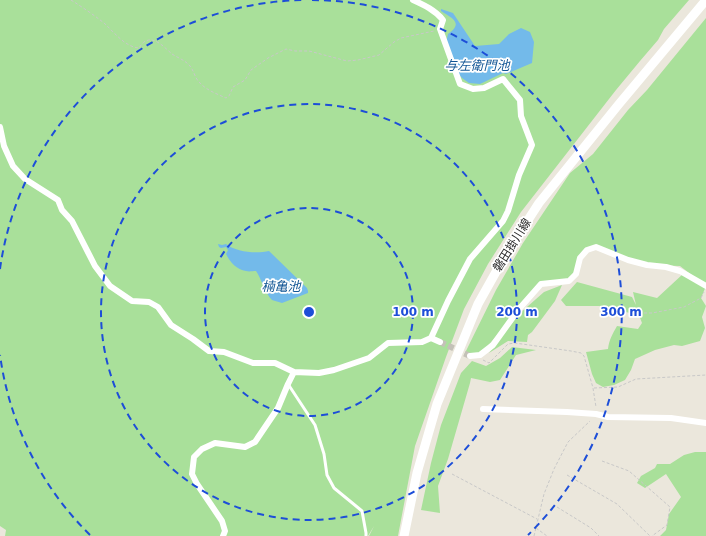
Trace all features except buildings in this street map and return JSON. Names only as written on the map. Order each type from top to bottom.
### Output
[{"type":"main road","name":"磐田掛川線","points":[[404,536],[417,474],[437,404],[478,304],[502,260],[539,203],[706,0]]},
{"type":"street","points":[[0,127],[4,146],[13,166],[25,179],[58,200],[62,210],[72,221],[95,266],[110,286],[132,301],[149,302],[158,307],[171,325],[209,351],[224,352],[253,363],[275,363],[294,372],[319,373],[334,370],[369,358],[388,343],[422,342],[431,338],[470,259],[503,221],[508,211],[519,175],[532,145],[521,116],[520,100],[512,89],[503,79],[484,88],[473,89],[460,84],[440,29],[443,20],[439,14],[413,0]]},
{"type":"street","points":[[471,356],[480,355],[492,345],[519,309],[541,284],[569,281],[576,274],[580,258],[587,250],[596,247],[628,260],[680,271],[706,286]]},
{"type":"street","points":[[431,338],[440,342]]},
{"type":"street","points":[[223,536],[225,531],[222,521],[192,474],[194,457],[202,449],[214,444],[245,447],[255,442],[278,408],[294,372]]},
{"type":"street","points":[[482,409],[566,412],[596,414],[608,417],[671,418],[706,423]]},
{"type":"lane","points":[[288,384],[315,425],[324,454],[327,475],[334,488],[362,511],[366,536]]},
{"type":"path","points":[[71,0],[104,23],[122,41],[137,48],[148,40],[160,43],[172,54],[187,62],[201,84],[226,98],[229,96],[233,87],[245,80],[251,70],[268,58],[286,49],[295,51],[309,51],[347,61],[358,60],[379,55],[401,38],[440,29]]},
{"type":"path","points":[[629,313],[652,313],[684,307],[701,298],[706,286]]},
{"type":"path","points":[[471,356],[489,363],[508,344],[571,351],[581,353],[584,356],[593,388],[596,414],[568,442],[554,468],[544,494],[534,536]]},
{"type":"path","points":[[593,388],[618,387],[636,379],[706,375]]},
{"type":"path","points":[[567,475],[617,504],[651,536],[667,525],[670,507],[629,471],[602,461]]},
{"type":"path","points":[[452,474],[537,520]]},
{"type":"path","points":[[557,507],[591,528],[599,536]]},
{"type":"path","points":[[536,527],[547,536]]},
{"type":"green space","points":[[0,0],[689,0],[664,29],[658,40],[616,90],[521,212],[488,264],[464,309],[415,446],[398,536],[369,536],[374,526],[368,536],[5,536],[6,530],[0,526]]},
{"type":"green space","points":[[706,18],[706,286],[701,298],[706,306],[702,317],[705,328],[700,341],[682,346],[674,345],[655,350],[635,359],[625,380],[614,385],[603,387],[596,383],[586,352],[608,349],[610,340],[617,326],[638,329],[642,323],[639,315],[599,306],[566,306],[561,300],[577,282],[632,297],[636,305],[633,292],[657,298],[684,273],[702,283],[680,266],[647,265],[596,247],[583,255],[569,281],[541,284],[480,355],[464,355],[496,290],[523,243],[570,173],[593,154]]},
{"type":"green space","points":[[562,285],[555,301],[532,332],[528,335],[527,342],[508,341],[489,353],[519,314],[544,292]]},
{"type":"green space","points":[[512,347],[536,350],[516,355],[500,380],[490,382],[471,378],[448,459],[438,486],[440,513],[421,510],[441,425],[461,373],[472,361],[486,366],[500,358]]},
{"type":"green space","points":[[695,452],[706,452],[706,536],[660,536],[666,530],[669,514],[681,497],[666,474],[645,488],[637,483],[641,476],[655,468],[657,464],[670,464],[684,455]]},
{"type":"water","name":"与左衛門池","points":[[441,9],[453,13],[475,46],[499,44],[509,34],[521,28],[530,32],[534,42],[532,63],[506,74],[503,73],[480,84],[469,83],[455,70],[446,43],[448,34],[455,27],[455,21],[441,11]]},
{"type":"water","name":"楠亀池","points":[[218,244],[226,244],[235,249],[246,252],[269,251],[307,288],[308,293],[282,303],[272,300],[256,271],[247,271],[237,267],[232,263],[226,254],[228,250],[226,247],[221,248]]},
{"type":"tunnel","points":[[440,342],[470,356]]}]
